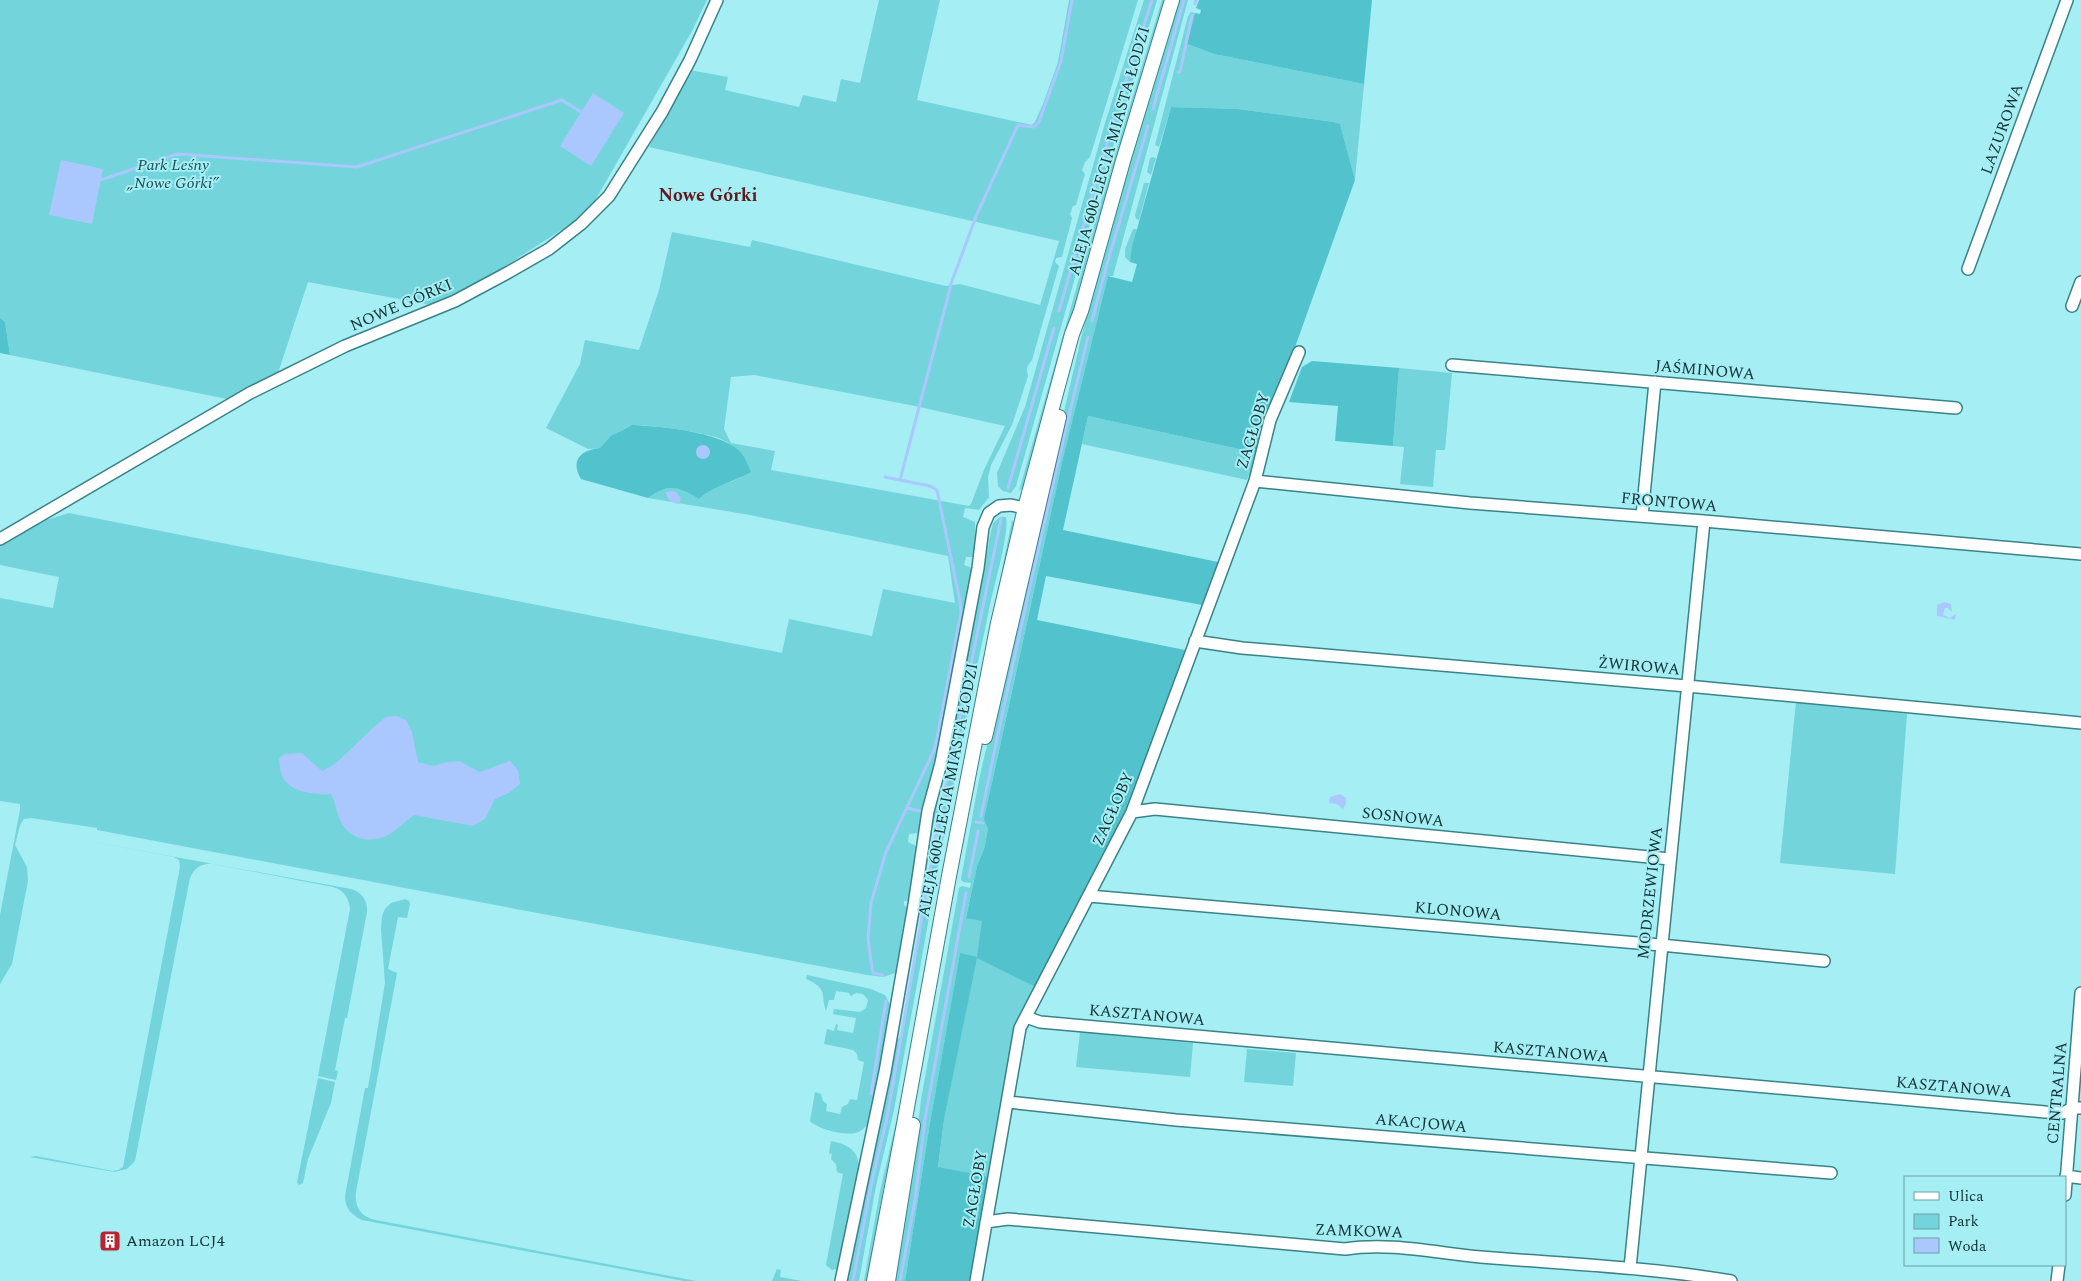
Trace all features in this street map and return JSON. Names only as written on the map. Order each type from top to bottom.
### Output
[{"type":"main road","name":"ALEJA 600-LECIA MIASTA ŁODZI","points":[[888,1281],[913,1125],[971,806],[1031,509],[1072,334],[1081,311],[1172,0]]},
{"type":"main road","name":"ALEJA 600-LECIA MIASTA ŁODZI","points":[[874,1281],[954,848],[998,623],[1031,509]]},
{"type":"street","name":"NOWE GÓRKI","points":[[0,539],[250,393],[345,346],[455,301],[556,244],[581,224],[609,196],[662,112],[690,60],[717,0]]},
{"type":"street","name":"LAZUROWA","points":[[1968,269],[2067,0]]},
{"type":"street","points":[[2072,306],[2081,282]]},
{"type":"street","name":"ZAGŁOBY","points":[[976,1281],[1020,1028],[1132,812],[1255,481],[1270,420],[1299,352]]},
{"type":"street","name":"JAŚMINOWA","points":[[1452,365],[1956,408]]},
{"type":"street","points":[[1642,516],[1655,382]]},
{"type":"street","name":"FRONTOWA","points":[[1255,481],[1470,503],[1704,521],[2081,554]]},
{"type":"street","points":[[841,1281],[882,1087],[914,905],[928,811],[941,763],[979,564],[984,527],[989,513],[999,506],[1011,504],[1031,509]]},
{"type":"street","name":"MODRZEWIOWA","points":[[1630,1268],[1704,521]]},
{"type":"street","name":"ŻWIROWA","points":[[1195,641],[1242,648],[1687,686],[2081,723]]},
{"type":"street","name":"SOSNOWA","points":[[1132,812],[1155,809],[1670,860]]},
{"type":"street","name":"KLONOWA","points":[[1089,896],[1661,945],[1824,961]]},
{"type":"street","name":"CENTRALNA","points":[[2066,1176],[2076,1108],[2081,993]]},
{"type":"street","name":"KASZTANOWA","points":[[1026,1017],[1040,1022],[2045,1112],[2063,1113],[2076,1108]]},
{"type":"street","name":"AKACJOWA","points":[[1008,1102],[1186,1120],[1831,1173]]},
{"type":"street","points":[[2066,1176],[2081,1178]]},
{"type":"street","name":"ZAMKOWA","points":[[986,1222],[1008,1219],[1345,1249],[1364,1246],[1394,1248],[1480,1257],[1630,1268],[1732,1281]]},
{"type":"street","points":[[2058,1281],[2059,1266]]},
{"type":"green space","name":"Park Leśny „Nowe Górki”","points":[[0,0],[707,0],[692,31],[588,213],[488,277],[431,305],[308,282],[278,373],[227,399],[10,355],[5,322],[0,318]]},
{"type":"green space","points":[[879,0],[940,0],[917,100],[1032,125],[1043,104],[1058,62],[1069,0],[1138,0],[1090,157],[1085,162],[1082,170],[1085,174],[1076,205],[1073,206],[1070,214],[1072,218],[1062,257],[1056,258],[1055,262],[1059,266],[1032,360],[1027,367],[1028,376],[1012,425],[991,465],[988,477],[989,497],[979,510],[965,508],[963,517],[975,522],[975,555],[973,557],[966,557],[964,565],[972,570],[936,760],[919,833],[909,834],[908,842],[918,847],[909,901],[904,901],[904,905],[908,908],[900,961],[895,973],[883,977],[867,975],[97,830],[97,828],[31,818],[24,819],[20,825],[15,845],[27,867],[28,881],[12,964],[0,984],[0,915],[20,804],[0,801],[0,598],[53,608],[59,577],[0,565],[0,546],[46,520],[69,513],[782,653],[789,619],[872,636],[883,589],[955,603],[948,556],[750,515],[648,498],[662,490],[674,488],[685,491],[699,499],[750,472],[739,452],[721,439],[675,429],[637,425],[622,430],[600,448],[588,449],[546,428],[580,364],[585,340],[639,350],[659,290],[672,232],[750,247],[752,240],[946,286],[960,284],[1040,305],[1059,241],[649,147],[690,70],[728,77],[725,90],[799,107],[803,95],[836,102],[841,79],[860,83]],"holes":[[[754,375],[915,406],[1005,426],[969,506],[771,470],[775,451],[731,443],[724,429],[731,377]]]},
{"type":"green space","points":[[1144,0],[1157,0],[1093,214],[1016,486],[1011,493],[1003,491],[998,486],[997,473],[1025,407],[1105,123]]},
{"type":"green space","points":[[1162,0],[1165,0],[1115,163],[1026,484],[1019,491],[1102,197]]},
{"type":"green space","points":[[1179,0],[1188,0],[1113,276],[1108,276],[1063,458],[992,782],[988,829],[984,849],[977,866],[966,917],[982,920],[1038,988],[1021,1018],[990,1177],[938,1168],[944,1120],[976,958],[960,954],[930,1123],[905,1281],[895,1281],[910,1192],[921,1100],[959,888],[962,886],[970,888],[971,883],[963,882],[961,879],[979,780],[1082,334],[1139,130]]},
{"type":"green space","points":[[1191,12],[1195,13],[1187,44],[1214,54],[1364,84],[1355,180],[1340,124],[1334,122],[1238,109],[1171,107],[1159,147],[1155,145],[1188,16]]},
{"type":"green space","points":[[1150,158],[1156,158],[1151,175],[1147,172]]},
{"type":"green space","points":[[1144,183],[1149,183],[1139,220],[1136,219],[1135,215]]},
{"type":"green space","points":[[1133,229],[1137,229],[1130,262],[1125,257],[1125,249]]},
{"type":"green space","points":[[1399,368],[1452,373],[1445,450],[1436,450],[1433,487],[1400,484],[1404,447],[1393,446]]},
{"type":"green space","points":[[1088,416],[1257,453],[1247,480],[1082,444]]},
{"type":"green space","points":[[1000,517],[1006,517],[1007,525],[1003,548],[968,710],[936,879],[930,884],[924,877],[930,877],[939,822],[935,821],[935,817],[927,860],[934,808],[944,773],[936,811],[938,808],[942,809],[954,750],[950,749],[990,536],[993,523]]},
{"type":"green space","points":[[1012,520],[1016,526],[900,1123],[884,1186],[867,1281],[864,1281],[880,1191],[901,1101],[964,758]]},
{"type":"green space","points":[[1796,701],[1907,714],[1895,874],[1780,863]]},
{"type":"green space","points":[[82,840],[351,889],[361,895],[364,898],[367,912],[335,1070],[338,1071],[336,1080],[318,1076],[350,909],[347,898],[343,892],[333,887],[205,864],[196,869],[190,878],[135,1161],[127,1169],[114,1172],[30,1157],[36,1156],[113,1171],[123,1167],[180,867],[179,860],[174,857]]},
{"type":"green space","points":[[928,889],[932,892],[933,896],[894,1110],[876,1186],[859,1281],[846,1281],[896,1038],[902,1039],[926,895],[921,894],[923,890]]},
{"type":"green space","points":[[405,899],[410,904],[407,918],[398,917],[388,969],[397,973],[356,1192],[357,1207],[371,1219],[696,1281],[684,1281],[362,1220],[349,1211],[345,1196],[365,1088],[368,1088],[385,983],[381,929],[382,916],[385,909],[391,903]]},
{"type":"green space","points":[[807,975],[871,989],[885,995],[891,1006],[871,1118],[866,1126],[858,1132],[847,1134],[833,1131],[819,1127],[810,1121],[815,1092],[821,1094],[823,1101],[827,1104],[826,1111],[840,1114],[842,1107],[848,1104],[850,1099],[857,1100],[864,1062],[858,1060],[857,1054],[853,1050],[824,1044],[827,1029],[834,1031],[836,1024],[838,1025],[837,1030],[853,1033],[856,1018],[833,1014],[834,1009],[860,1012],[866,1008],[868,1000],[863,994],[856,993],[851,996],[849,993],[836,991],[834,1000],[829,1000],[826,1011],[821,989],[806,979]]},
{"type":"green space","points":[[1080,1032],[1193,1043],[1190,1077],[1076,1067]]},
{"type":"green space","points":[[1247,1049],[1296,1053],[1293,1086],[1244,1082]]},
{"type":"green space","points":[[318,1078],[335,1082],[331,1103],[308,1159],[303,1183],[299,1185],[297,1182]]},
{"type":"green space","points":[[831,1141],[842,1144],[854,1151],[859,1166],[841,1262],[837,1269],[832,1270],[826,1265],[843,1174],[837,1172],[836,1164],[831,1159],[832,1154],[829,1153]]},
{"type":"green space","points":[[777,1269],[781,1270],[780,1277],[802,1281],[772,1281]]},
{"type":"shaded area","points":[[1199,0],[1372,0],[1364,84],[1214,54],[1187,44],[1195,13],[1200,14],[1201,10],[1196,8]]},
{"type":"shaded area","points":[[1171,107],[1238,109],[1340,124],[1355,180],[1257,453],[1088,416],[1063,530],[1218,562],[1202,605],[1046,576],[1037,620],[1185,650],[1127,811],[1038,988],[977,958],[944,1120],[938,1167],[990,1177],[971,1281],[905,1281],[960,953],[977,957],[982,921],[966,918],[977,866],[984,849],[988,829],[984,819],[1063,458],[1108,276],[1132,282],[1137,264],[1130,262],[1132,247]]},
{"type":"shaded area","points":[[0,318],[5,322],[10,355],[0,353]]},
{"type":"shaded area","points":[[1312,361],[1399,368],[1393,446],[1335,441],[1338,406],[1289,402],[1302,367]]},
{"type":"shaded area","points":[[632,425],[674,429],[707,435],[722,440],[734,446],[742,454],[751,472],[711,491],[699,499],[685,491],[674,488],[662,490],[648,498],[581,479],[578,473],[577,462],[582,454],[600,448],[611,436]]},
{"type":"water","points":[[593,93],[624,113],[591,166],[560,146]]},
{"type":"water","points":[[61,160],[103,169],[92,224],[49,215]]},
{"type":"water","points":[[703,445],[708,447],[710,452],[708,457],[703,459],[698,457],[696,452],[698,447]]},
{"type":"water","points":[[666,492],[676,492],[681,498],[679,504],[672,502],[667,497]]},
{"type":"water","points":[[1944,602],[1951,604],[1952,612],[1945,608],[1943,615],[1950,618],[1956,614],[1955,620],[1937,616],[1937,605]]},
{"type":"water","points":[[397,716],[406,720],[412,732],[418,762],[434,766],[446,762],[459,761],[480,772],[510,761],[518,770],[520,784],[509,793],[495,799],[485,819],[473,826],[414,815],[386,836],[366,839],[353,835],[344,826],[331,794],[318,794],[298,790],[283,778],[279,758],[285,754],[302,753],[322,771],[335,764],[386,717]]},
{"type":"water","points":[[1340,794],[1346,798],[1346,804],[1343,809],[1337,804],[1329,803],[1330,797]]},
{"type":"waterway","points":[[900,480],[952,281],[977,214],[1018,125],[1034,127],[1039,122],[1061,61],[1072,0]]},
{"type":"waterway","points":[[1120,99],[1152,0]]},
{"type":"waterway","points":[[1153,109],[1184,0]]},
{"type":"waterway","points":[[1195,4],[1196,0]]},
{"type":"waterway","points":[[1178,72],[1180,72],[1192,15]]},
{"type":"waterway","points":[[101,180],[177,154],[357,167],[562,100],[581,112]]},
{"type":"waterway","points":[[1059,311],[1115,116]]},
{"type":"waterway","points":[[1092,321],[1148,126]]},
{"type":"waterway","points":[[1008,488],[1054,328]]},
{"type":"waterway","points":[[981,816],[1032,576],[1088,337]]},
{"type":"waterway","points":[[883,975],[873,973],[872,968],[868,939],[871,903],[886,852],[935,748],[961,613],[937,490],[930,486],[885,477]]},
{"type":"waterway","points":[[941,809],[1001,519]]},
{"type":"waterway","points":[[907,808],[920,811]]},
{"type":"waterway","points":[[936,815],[944,816]]},
{"type":"waterway","points":[[929,877],[938,821]]},
{"type":"waterway","points":[[976,822],[983,823]]},
{"type":"waterway","points":[[969,877],[978,831]]},
{"type":"waterway","points":[[900,1281],[915,1200],[925,1119],[966,893]]},
{"type":"waterway","points":[[853,1281],[872,1181],[887,1118],[926,894]]},
{"type":"waterway","points":[[871,1094],[886,1001]]},
{"type":"place","name":"Amazon LCJ4","points":[[110,1241]]},
{"type":"district","name":"Nowe Górki","points":[[708,195]]}]
